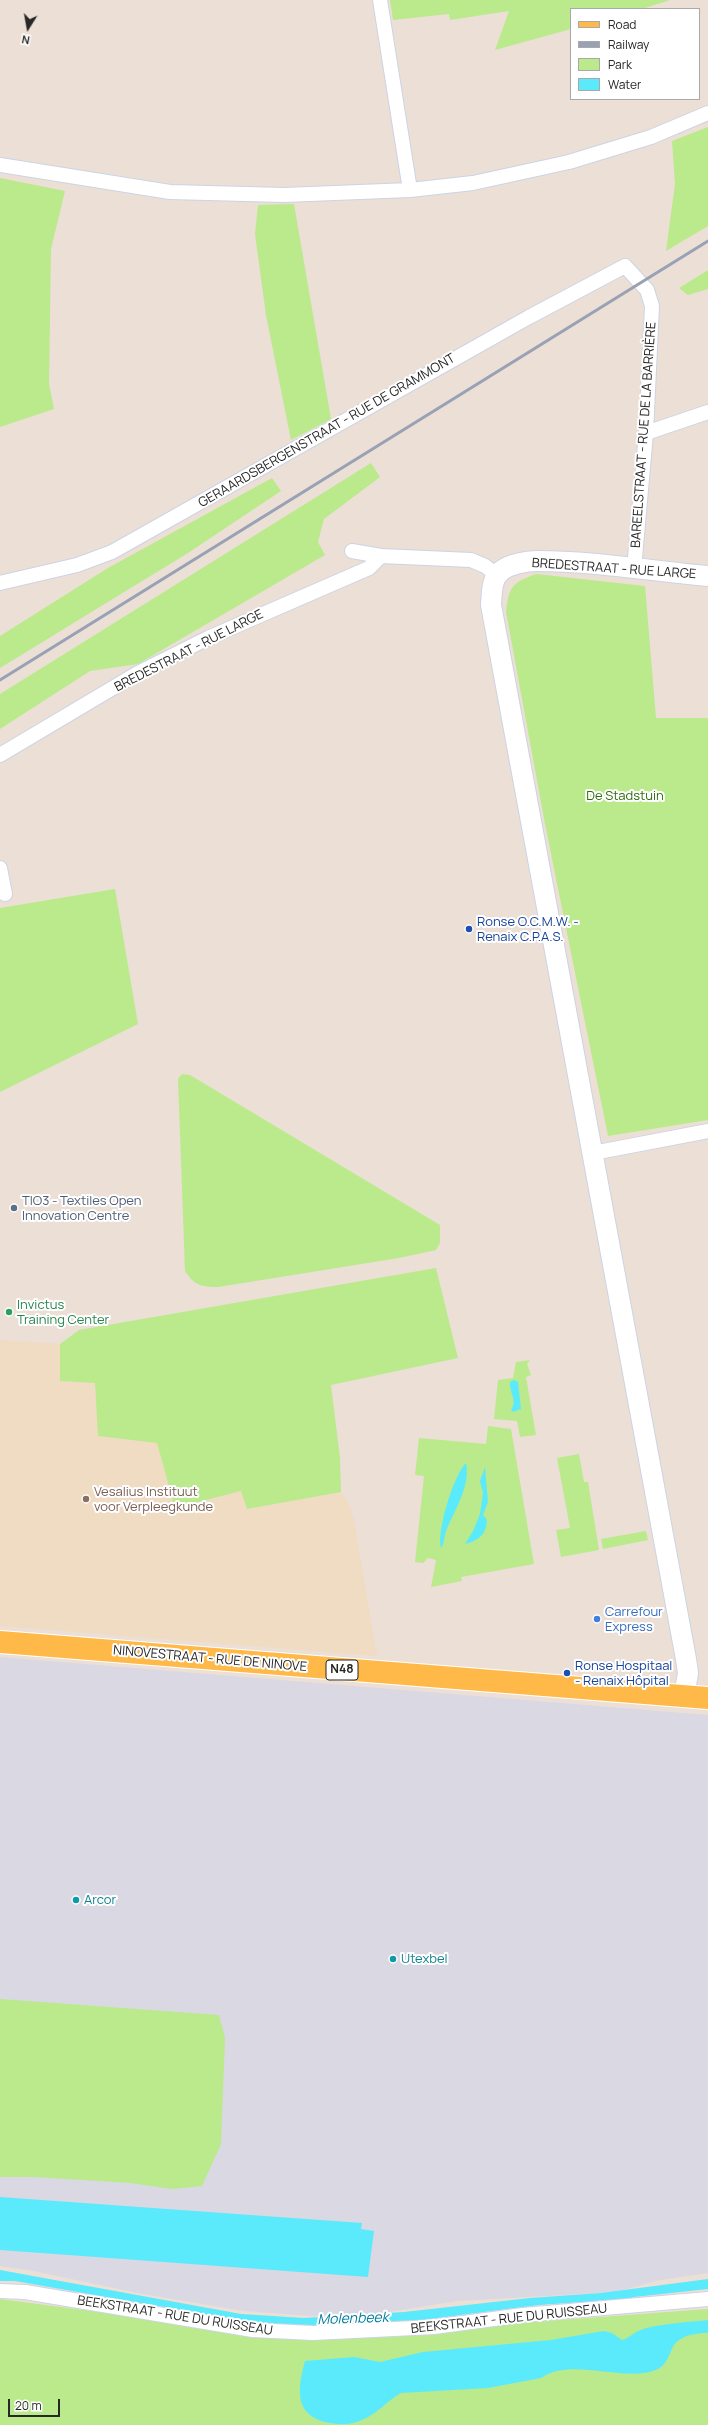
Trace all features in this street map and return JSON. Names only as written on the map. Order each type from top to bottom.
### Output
[{"type":"main road","name":"NINOVESTRAAT - RUE DE NINOVE","points":[[0,1642],[708,1698]]},
{"type":"street","points":[[380,0],[410,190]]},
{"type":"street","points":[[0,166],[170,192],[284,195],[410,190],[473,184],[569,162],[650,138],[708,113]]},
{"type":"street","name":"GERAARDSBERGENSTRAAT - RUE DE GRAMMONT","points":[[0,583],[77,565],[112,552],[614,271],[625,266],[641,282]]},
{"type":"street","name":"BAREELSTRAAT - RUE DE LA BARRIÈRE","points":[[634,569],[646,433],[652,301],[641,282]]},
{"type":"street","points":[[646,433],[708,412]]},
{"type":"street","points":[[352,551],[382,556],[471,560],[485,566],[498,576],[492,584],[491,605],[686,1659],[688,1673],[684,1696]]},
{"type":"street","name":"BREDESTRAAT - RUE LARGE","points":[[0,754],[145,670],[208,638],[369,568],[382,556]]},
{"type":"street","name":"BREDESTRAAT - RUE LARGE","points":[[498,576],[501,571],[520,563],[536,561],[708,576]]},
{"type":"street","points":[[0,868],[5,894]]},
{"type":"street","points":[[593,1153],[708,1131]]},
{"type":"street","name":"BEEKSTRAAT - RUE DU RUISSEAU","points":[[0,2291],[25,2292],[253,2330],[313,2333],[434,2327],[523,2315],[708,2300]]},
{"type":"shaded area","name":"Vesalius Instituut voor Verpleegkunde","points":[[0,1340],[60,1344],[60,1381],[95,1383],[98,1436],[157,1443],[175,1508],[241,1491],[247,1509],[341,1492],[350,1506],[354,1521],[377,1656],[0,1626]]},
{"type":"shaded area","points":[[0,1657],[708,1715],[708,2273],[660,2280],[616,2292],[457,2301],[377,2314],[312,2316],[244,2311],[143,2294],[33,2271],[0,2266]]},
{"type":"green space","points":[[390,0],[670,0],[645,8],[570,8],[570,29],[495,50],[509,11],[450,20],[449,14],[393,20]]},
{"type":"green space","points":[[708,127],[708,226],[666,251],[675,184],[672,141]]},
{"type":"green space","points":[[0,178],[65,191],[51,249],[49,384],[54,409],[0,427]]},
{"type":"green space","points":[[294,204],[331,419],[291,440],[266,315],[255,234],[258,205]]},
{"type":"green space","points":[[708,270],[708,289],[688,295],[679,288]]},
{"type":"green space","points":[[371,463],[380,477],[324,519],[318,542],[325,555],[138,664],[90,671],[0,729],[0,694]]},
{"type":"green space","points":[[272,478],[281,491],[188,553],[0,668],[0,636],[108,568]]},
{"type":"green space","name":"De Stadstuin","points":[[536,574],[645,586],[656,718],[708,718],[708,1120],[608,1136],[545,824],[506,612],[510,591],[513,587],[522,580]]},
{"type":"green space","points":[[115,889],[138,1024],[0,1092],[0,908]]},
{"type":"green space","points":[[182,1074],[190,1075],[440,1225],[440,1243],[436,1250],[399,1258],[218,1287],[202,1286],[195,1282],[185,1271],[178,1079]]},
{"type":"green space","points":[[436,1268],[458,1358],[331,1385],[340,1458],[341,1492],[247,1509],[241,1491],[175,1508],[157,1443],[98,1436],[95,1383],[60,1381],[60,1344],[79,1330]]},
{"type":"green space","points":[[530,1360],[527,1364],[531,1375],[526,1377],[536,1435],[520,1437],[517,1421],[494,1419],[498,1380],[513,1378],[516,1362]]},
{"type":"green space","points":[[488,1426],[511,1429],[534,1564],[461,1577],[462,1581],[431,1587],[436,1560],[428,1558],[423,1563],[415,1562],[424,1476],[415,1475],[419,1438],[486,1444]]},
{"type":"green space","points":[[579,1454],[584,1482],[588,1482],[599,1550],[561,1557],[556,1530],[570,1528],[557,1458]]},
{"type":"green space","points":[[646,1531],[648,1540],[603,1549],[601,1539]]},
{"type":"green space","points":[[0,1999],[219,2015],[225,2038],[221,2144],[202,2186],[172,2189],[130,2183],[34,2177],[0,2177]]},
{"type":"green space","points":[[0,2299],[304,2339],[708,2309],[708,2425],[0,2425]]},
{"type":"water","points":[[514,1380],[518,1382],[521,1409],[513,1412],[511,1410],[514,1403],[510,1382]]},
{"type":"water","points":[[466,1463],[467,1472],[464,1489],[446,1531],[441,1548],[441,1530],[447,1504],[456,1479]]},
{"type":"water","points":[[485,1467],[488,1502],[483,1515],[487,1520],[487,1525],[478,1539],[465,1544],[473,1531],[480,1514],[483,1493],[480,1481]]},
{"type":"water","points":[[0,2197],[362,2223],[361,2229],[374,2231],[368,2277],[0,2250]]},
{"type":"water","points":[[0,2270],[241,2314],[304,2318],[404,2312],[530,2298],[601,2293],[708,2279],[708,2289],[597,2301],[539,2305],[414,2321],[331,2327],[266,2325],[15,2281],[0,2281]]},
{"type":"water","points":[[708,2320],[708,2333],[694,2334],[681,2339],[674,2345],[666,2361],[661,2367],[645,2373],[631,2374],[568,2369],[554,2372],[541,2378],[488,2388],[401,2393],[369,2416],[360,2421],[347,2424],[334,2424],[318,2420],[310,2415],[304,2408],[301,2401],[300,2382],[305,2361],[354,2357],[380,2362],[423,2352],[551,2340],[604,2331],[612,2333],[622,2340],[638,2331],[653,2327]]},
{"type":"waterway","name":"Molenbeek","points":[[608,2300],[630,2297]]},
{"type":"railway","points":[[0,680],[708,241]]},
{"type":"place","name":"Ronse O.C.M.W. - Renaix C.P.A.S.","points":[[469,929]]},
{"type":"place","name":"TIO3 - Textiles Open Innovation Centre","points":[[14,1208]]},
{"type":"place","name":"Invictus Training Center","points":[[9,1312]]},
{"type":"place","name":"Vesalius Instituut voor Verpleegkunde","points":[[86,1499]]},
{"type":"place","name":"Carrefour Express","points":[[597,1619]]},
{"type":"place","name":"Ronse Hospitaal - Renaix Hôpital","points":[[567,1673]]},
{"type":"place","name":"Arcor","points":[[76,1900]]},
{"type":"place","name":"Utexbel","points":[[393,1959]]}]
